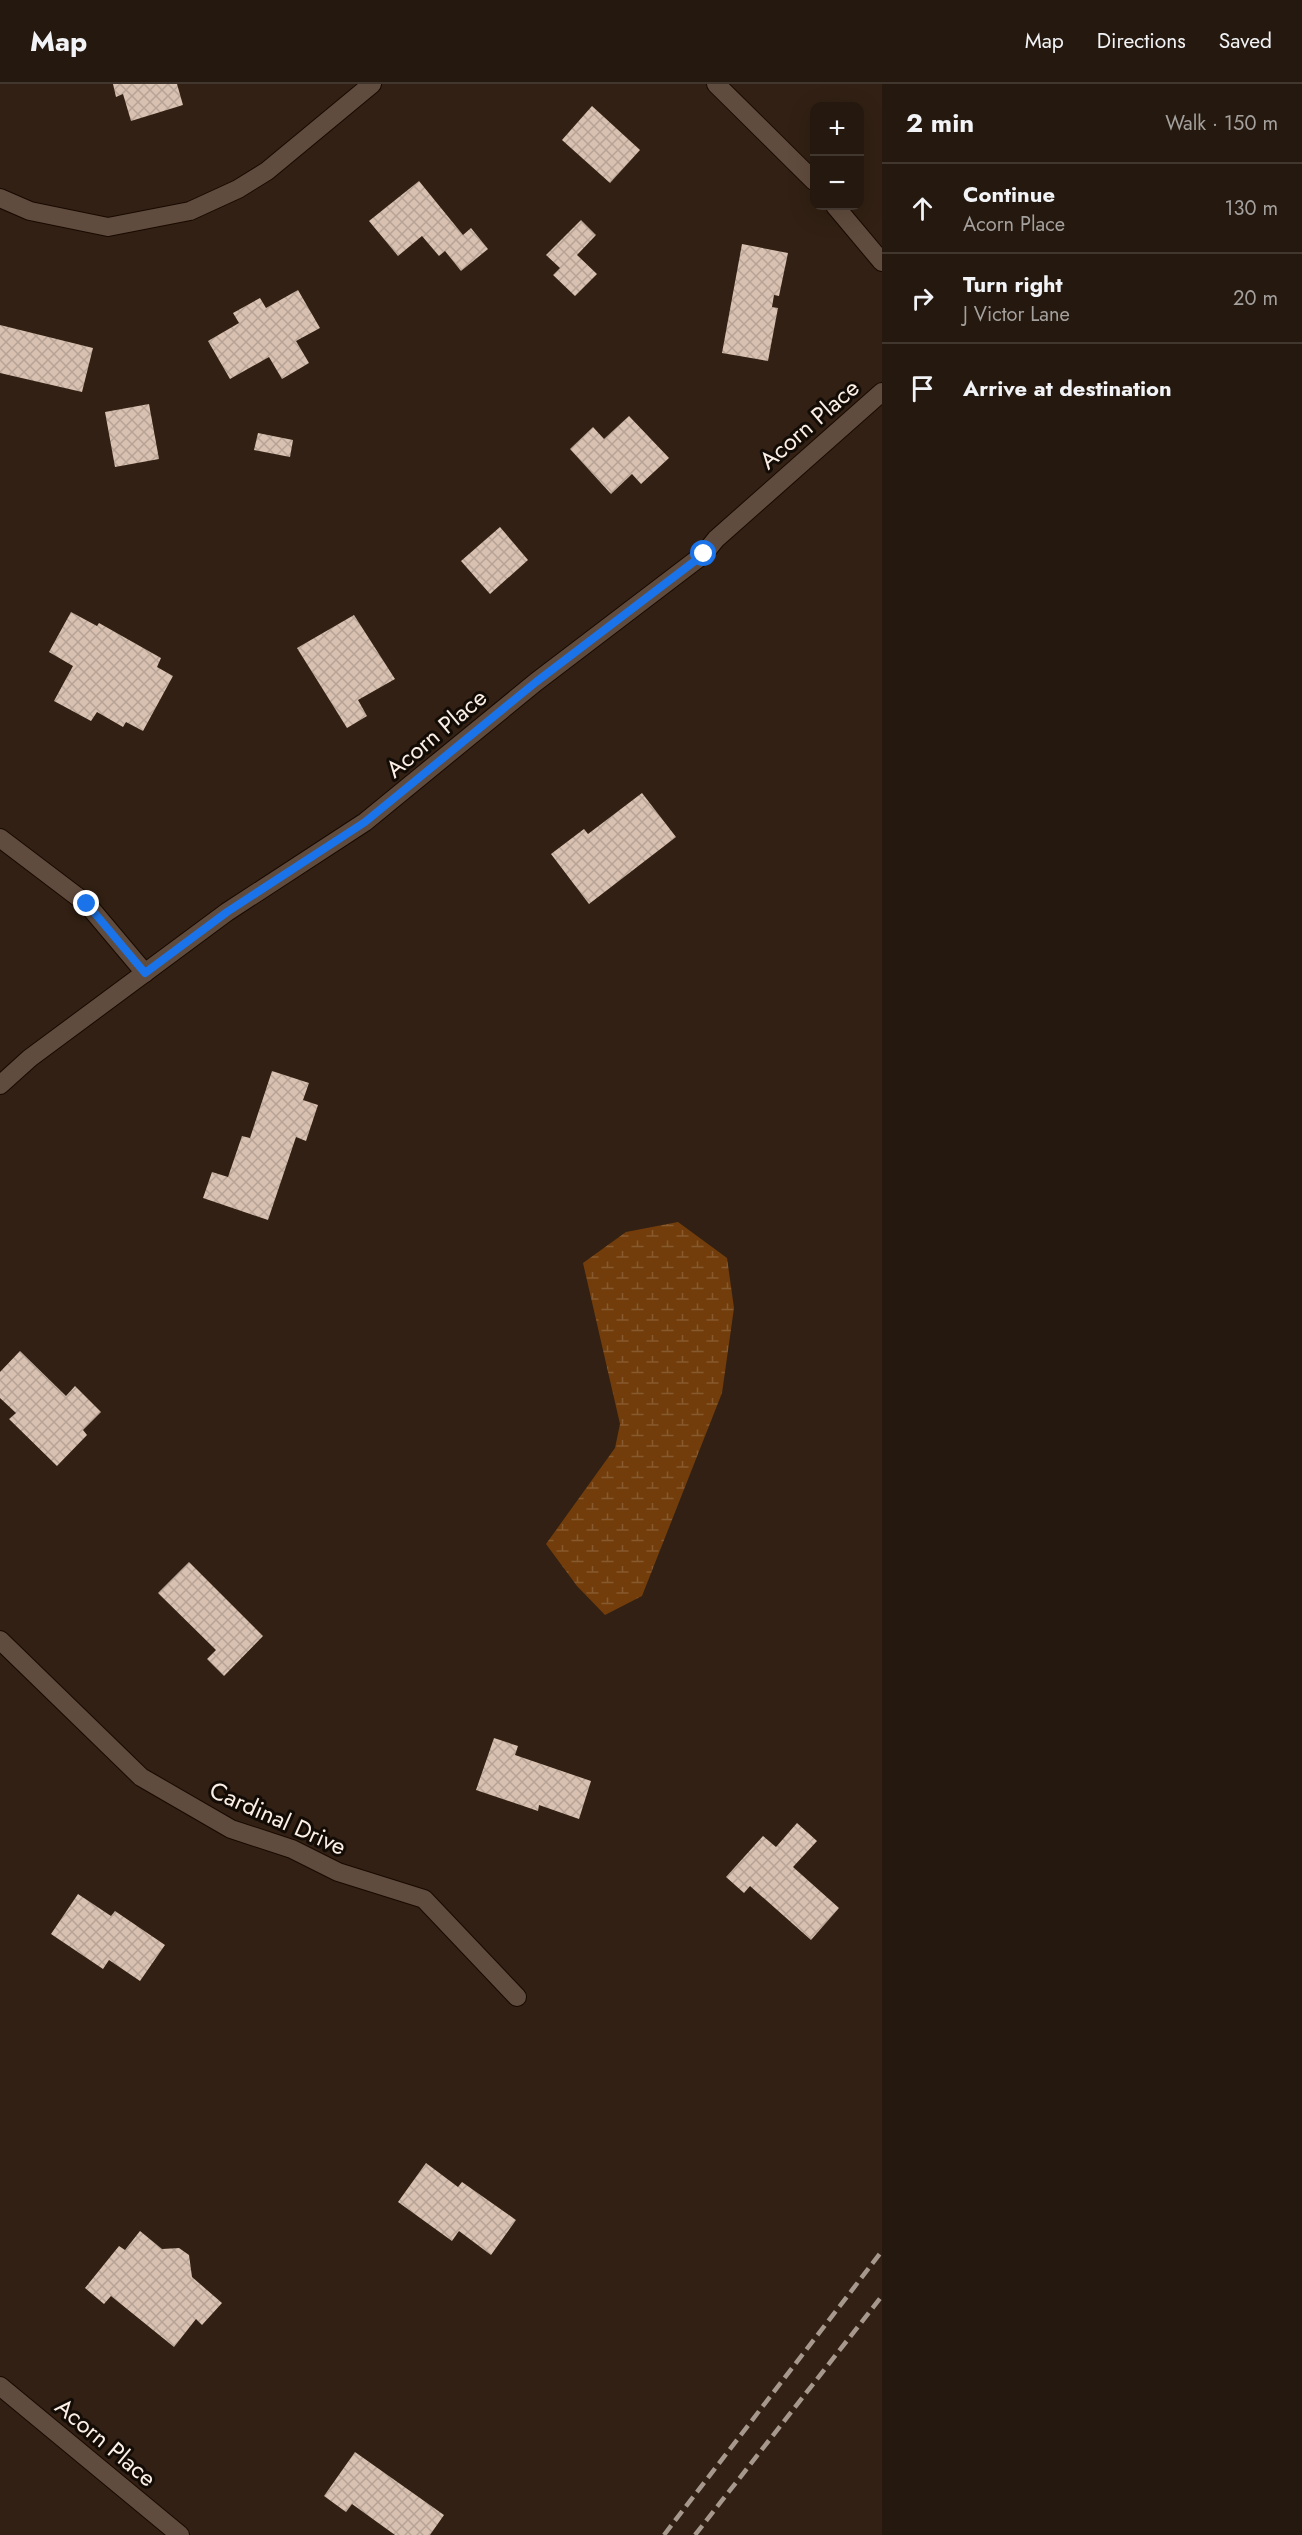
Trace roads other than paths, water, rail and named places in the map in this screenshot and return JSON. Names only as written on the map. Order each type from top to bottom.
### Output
[{"type":"street","points":[[0,198],[30,211],[108,227],[190,211],[238,189],[267,171],[372,84]]},
{"type":"street","points":[[716,84],[810,177]]},
{"type":"street","points":[[838,210],[882,262]]},
{"type":"street","name":"Acorn Place","points":[[0,1085],[30,1059],[227,912],[365,822],[536,682],[704,554],[716,539],[882,392]]},
{"type":"street","points":[[0,838],[87,904],[145,973]]},
{"type":"street","name":"Cardinal Drive","points":[[0,1640],[141,1777],[231,1829],[292,1849],[338,1872],[424,1899],[517,1997]]},
{"type":"street","name":"Acorn Place","points":[[0,2386],[180,2535]]},
{"type":"railway","points":[[664,2535],[882,2251]]},
{"type":"railway","points":[[695,2535],[882,2296]]}]
